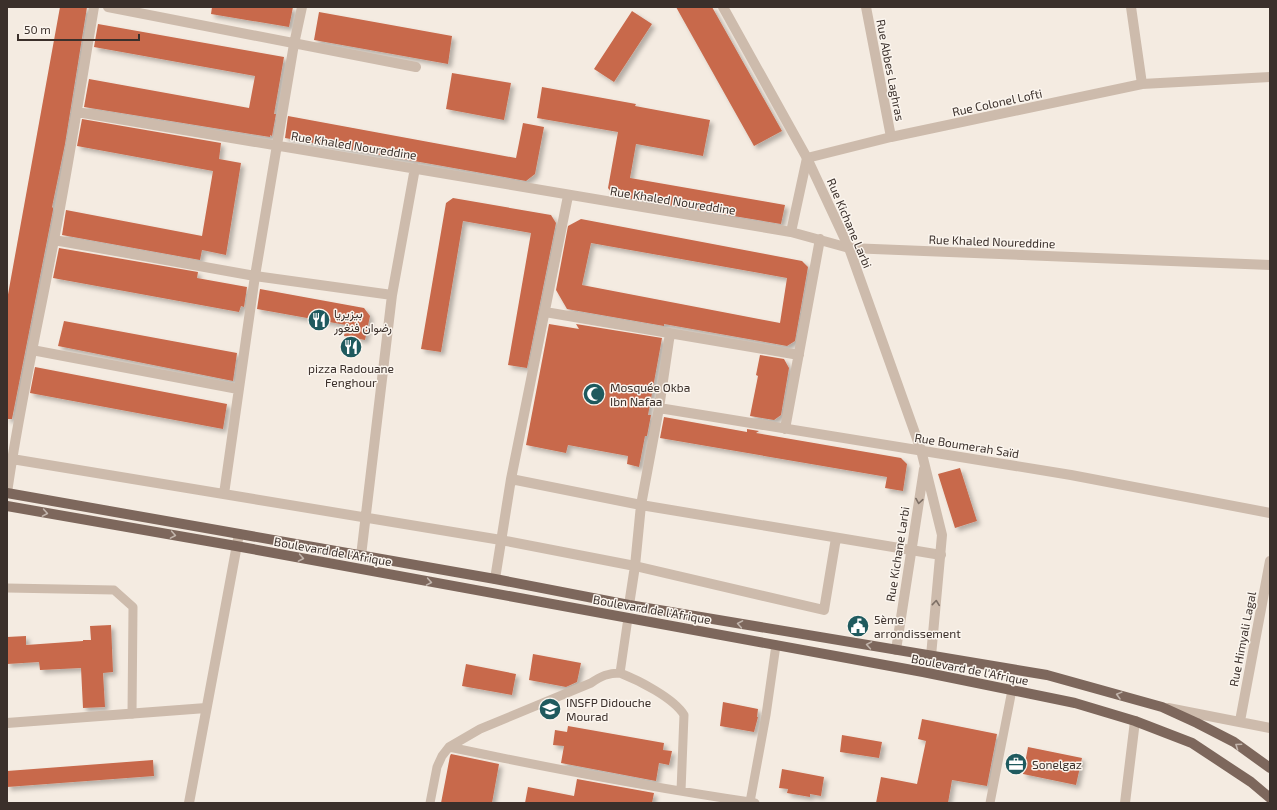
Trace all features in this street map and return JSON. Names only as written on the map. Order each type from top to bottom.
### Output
[{"type":"main road","name":"Boulevard de l'Afrique","points":[[7,493],[628,605],[1048,675],[1162,707],[1234,742],[1270,768]]},
{"type":"main road","name":"Boulevard de l'Afrique","points":[[7,506],[236,546],[923,672],[1075,703],[1135,721],[1192,744],[1251,782],[1270,798]]},
{"type":"street","points":[[7,493],[32,350],[77,112],[94,7]]},
{"type":"street","points":[[108,7],[416,67]]},
{"type":"street","points":[[224,494],[255,276],[276,146],[302,7]]},
{"type":"street","name":"Rue Kichane Larbi","points":[[723,7],[807,158],[849,248],[921,450],[942,535],[931,656]]},
{"type":"street","name":"Rue Abbes Laghras","points":[[866,7],[891,137]]},
{"type":"street","points":[[1131,7],[1142,84]]},
{"type":"street","name":"Rue Colonel Lofti","points":[[807,158],[891,137],[1142,84],[1270,77]]},
{"type":"street","name":"Rue Khaled Noureddine","points":[[77,112],[415,168],[568,196],[791,232],[849,248],[1270,265]]},
{"type":"street","points":[[791,232],[807,158]]},
{"type":"street","points":[[361,556],[392,295],[415,168]]},
{"type":"street","points":[[496,580],[501,540],[512,479],[568,196]]},
{"type":"street","points":[[785,429],[820,239]]},
{"type":"street","points":[[54,240],[255,276],[392,295]]},
{"type":"street","points":[[545,312],[799,355]]},
{"type":"street","points":[[628,605],[635,566],[641,504],[659,408],[670,333]]},
{"type":"street","points":[[32,350],[238,389]]},
{"type":"street","name":"Rue Boumerah Saïd","points":[[659,408],[1071,475],[1270,513]]},
{"type":"street","points":[[12,459],[501,540],[635,566],[824,610],[836,538]]},
{"type":"street","name":"Rue Kichane Larbi","points":[[896,650],[925,463]]},
{"type":"street","points":[[512,479],[641,504],[941,555]]},
{"type":"street","points":[[188,803],[239,534]]},
{"type":"street","name":"Rue Himyali Lagal","points":[[1240,721],[1270,561]]},
{"type":"street","points":[[1162,707],[1270,728]]},
{"type":"street","points":[[7,724],[206,708]]},
{"type":"street","points":[[1125,803],[1135,721]]},
{"type":"lane","points":[[7,588],[114,590],[132,607],[132,714]]},
{"type":"lane","points":[[620,673],[628,618]]},
{"type":"lane","points":[[449,746],[525,763],[681,791],[753,802],[776,645]]},
{"type":"lane","points":[[430,803],[437,766],[449,746],[480,729],[591,683],[601,676],[611,673],[620,673],[633,678],[660,694],[680,709],[684,715],[681,791]]},
{"type":"lane","points":[[990,803],[1012,690]]},
{"type":"building","points":[[60,7],[87,7],[65,144],[52,207],[53,210],[12,419],[7,419],[7,300]]},
{"type":"building","points":[[212,7],[293,7],[289,27],[211,14]]},
{"type":"building","points":[[676,7],[712,7],[782,131],[754,146]]},
{"type":"building","points":[[632,11],[652,24],[614,82],[594,69]]},
{"type":"building","points":[[319,12],[452,36],[448,64],[314,40]]},
{"type":"building","points":[[98,24],[284,57],[274,114],[276,114],[272,136],[270,135],[270,137],[84,107],[89,79],[249,108],[255,76],[94,47]]},
{"type":"building","points":[[452,73],[511,83],[504,120],[446,109]]},
{"type":"building","points":[[542,87],[636,104],[635,106],[710,120],[703,156],[636,144],[630,178],[785,205],[781,224],[614,196],[608,188],[618,132],[537,118]]},
{"type":"building","points":[[288,116],[516,158],[523,123],[544,127],[535,174],[526,181],[285,138]]},
{"type":"building","points":[[82,119],[221,143],[219,159],[241,163],[226,255],[202,250],[200,260],[62,235],[66,210],[202,236],[213,171],[77,146]]},
{"type":"building","points":[[453,198],[551,215],[556,223],[527,368],[508,365],[531,233],[463,221],[441,352],[421,349],[446,203]]},
{"type":"building","points":[[581,219],[802,261],[808,267],[795,341],[787,346],[664,324],[664,326],[567,309],[556,290],[568,226]],"holes":[[[591,243],[787,278],[780,323],[582,285]]]},
{"type":"building","points":[[59,248],[198,272],[197,278],[247,287],[244,307],[241,306],[239,312],[53,278]]},
{"type":"building","points":[[260,289],[364,308],[370,316],[365,340],[344,336],[346,325],[257,309]]},
{"type":"building","points":[[64,321],[237,353],[233,381],[58,346]]},
{"type":"building","name":"Mosquée Okba Ibn Nafaa","points":[[549,324],[579,329],[576,324],[662,338],[648,415],[651,415],[639,467],[627,464],[628,456],[568,445],[566,453],[526,445]]},
{"type":"building","points":[[760,355],[784,359],[789,368],[781,415],[774,420],[750,416],[758,376],[756,375]]},
{"type":"building","points":[[35,367],[227,404],[223,429],[30,393]]},
{"type":"building","points":[[664,417],[747,432],[747,429],[759,431],[756,433],[901,458],[907,464],[903,491],[885,488],[887,477],[660,438]]},
{"type":"building","points":[[960,468],[977,521],[955,528],[938,474]]},
{"type":"building","points":[[111,625],[113,672],[103,673],[105,707],[83,708],[81,668],[40,670],[39,662],[7,664],[7,637],[26,636],[26,645],[83,641],[91,640],[90,626]]},
{"type":"building","points":[[533,654],[581,663],[577,682],[566,687],[529,680]]},
{"type":"building","points":[[466,664],[516,674],[512,695],[462,686]]},
{"type":"building","points":[[723,702],[758,709],[758,717],[754,732],[720,726]]},
{"type":"building","points":[[922,719],[997,734],[987,786],[952,780],[948,803],[876,803],[881,777],[917,784],[926,741],[918,739]]},
{"type":"building","points":[[568,726],[664,743],[663,750],[672,751],[669,765],[659,763],[656,781],[561,763],[564,746],[553,745],[555,730],[567,732]]},
{"type":"building","points":[[842,735],[882,742],[879,758],[840,752]]},
{"type":"building","points":[[1028,747],[1082,758],[1076,785],[1023,774]]},
{"type":"building","points":[[451,754],[499,764],[492,803],[441,803]]},
{"type":"building","points":[[153,760],[154,776],[7,787],[7,771]]},
{"type":"building","points":[[782,769],[824,777],[821,796],[810,794],[810,797],[787,793],[788,789],[779,788]]},
{"type":"building","points":[[577,779],[654,793],[652,803],[525,803],[528,787],[574,796]]},
{"type":"place","name":"بيزيريا رضوان فنغور","points":[[319,320]]},
{"type":"place","name":"pizza Radouane Fenghour","points":[[351,347]]},
{"type":"place","name":"Mosquée Okba Ibn Nafaa","points":[[594,394]]},
{"type":"place","name":"5ème arrondissement","points":[[858,626]]},
{"type":"place","name":"INSFP Didouche Mourad","points":[[550,709]]},
{"type":"place","name":"Sonelgaz","points":[[1016,764]]}]
